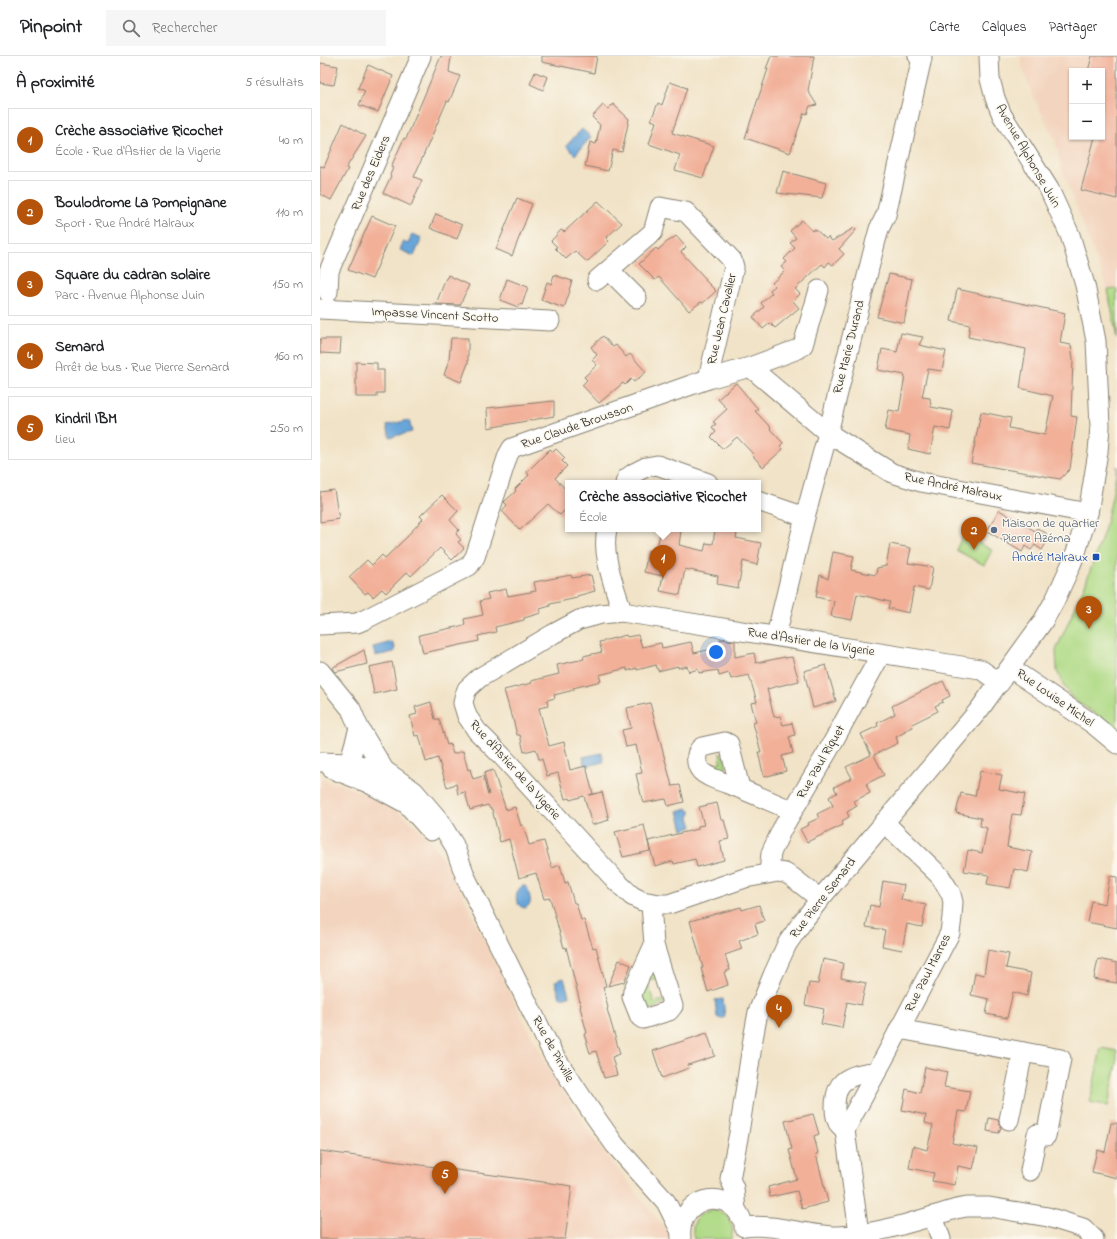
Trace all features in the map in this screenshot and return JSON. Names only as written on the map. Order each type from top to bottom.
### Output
[{"type":"street","name":"Rue des Eiders","points":[[328,292],[328,271],[421,56]]},
{"type":"street","name":"Avenue Alphonse Juin","points":[[989,56],[990,79],[995,98],[1002,115],[1049,190],[1070,235],[1085,285],[1096,341],[1100,426],[1098,452],[1088,513],[1076,552],[1055,600],[1042,623],[1005,675]]},
{"type":"street","name":"Rue Marie Durand","points":[[776,636],[875,244],[879,229],[886,215],[920,57]]},
{"type":"street","name":"Rue Jean Cavalier","points":[[637,298],[603,275],[653,232],[660,207],[686,212],[732,260],[734,266],[708,379]]},
{"type":"street","name":"Rue Claude Brousson","points":[[320,625],[357,623],[469,566],[475,558],[508,455],[512,448],[798,349],[803,345],[819,290]]},
{"type":"street","name":"Impasse Vincent Scotto","points":[[320,309],[550,321]]},
{"type":"street","points":[[750,366],[828,433]]},
{"type":"street","name":"Rue André Malraux","points":[[828,433],[892,473],[921,482],[1088,513]]},
{"type":"street","points":[[626,480],[634,473],[646,467],[657,465],[700,480]]},
{"type":"street","points":[[761,502],[805,517]]},
{"type":"street","points":[[606,532],[605,540],[606,556],[622,612]]},
{"type":"street","name":"Rue d'Astier de la Vigerie","points":[[820,899],[785,873],[778,872],[745,878],[669,904],[650,904],[632,896],[616,881],[502,756],[477,731],[466,716],[463,703],[467,689],[479,678],[579,620],[600,614],[622,612],[980,669],[1005,675]]},
{"type":"street","name":"Rue Paul Riquet","points":[[769,873],[771,854],[792,811],[828,752],[881,654]]},
{"type":"street","points":[[320,671],[351,709],[359,728],[384,770],[407,804]]},
{"type":"street","name":"Rue Louise Michel","points":[[1005,675],[1093,724],[1117,744]]},
{"type":"street","name":"Rue Pierre Semard","points":[[741,1225],[734,1188],[730,1179],[739,1133],[752,1039],[758,1012],[787,944],[820,899],[979,710],[1005,675]]},
{"type":"street","points":[[349,763],[359,728]]},
{"type":"street","name":"Rue de Pinville","points":[[320,764],[349,763],[384,770],[414,791],[438,819],[454,845],[466,878],[553,1054],[615,1145],[666,1202],[681,1234]]},
{"type":"street","name":"Rue de Pinville","points":[[320,764],[368,782],[407,804],[437,837],[466,878]]},
{"type":"street","points":[[740,788],[792,811]]},
{"type":"street","name":"Rue Paul Marres","points":[[859,1233],[845,1130],[950,933],[953,902],[949,890],[940,876],[884,822]]},
{"type":"street","points":[[650,904],[654,945]]},
{"type":"street","points":[[899,1029],[1061,1059],[1046,1136],[1037,1134],[1030,1171]]},
{"type":"street","points":[[1010,1120],[1023,1052]]},
{"type":"street","points":[[711,1199],[723,1184],[730,1179]]},
{"type":"street","points":[[681,1234],[685,1215],[690,1209],[696,1204],[711,1199],[721,1200],[729,1204],[741,1225],[768,1227],[808,1234],[838,1236],[887,1229],[956,1209],[967,1207],[989,1207],[1048,1217],[1083,1228],[1094,1239]]},
{"type":"street","points":[[666,1202],[690,1209]]},
{"type":"street","points":[[933,1216],[941,1239]]},
{"type":"shaded area","points":[[1021,56],[1117,56],[1117,289],[1108,289],[1061,167],[1056,142],[1033,96],[1022,66]]},
{"type":"shaded area","points":[[320,778],[348,787],[396,810],[425,833],[452,872],[510,994],[551,1072],[591,1135],[673,1239],[320,1239]]},
{"type":"green space","points":[[1117,289],[1117,339],[1108,290]]},
{"type":"green space","points":[[1117,466],[1117,729],[1072,698],[1063,685],[1057,671],[1056,650],[1085,585],[1104,531],[1112,498]]},
{"type":"green space","points":[[963,535],[992,550],[984,565],[956,550]]},
{"type":"green space","points":[[720,753],[725,757],[727,777],[703,762],[708,760],[709,765],[721,762]]},
{"type":"green space","points":[[652,968],[659,978],[647,981],[654,1002],[665,1000],[665,1002],[648,1011],[639,994]]},
{"type":"green space","points":[[1101,1048],[1117,1051],[1117,1064],[1108,1106],[1090,1102]]},
{"type":"green space","points":[[713,1210],[723,1213],[730,1220],[732,1229],[731,1239],[694,1239],[693,1228],[696,1220],[703,1213]]},
{"type":"water","points":[[582,129],[591,137],[575,155],[566,146]]},
{"type":"water","points":[[412,234],[422,238],[414,256],[400,250],[403,242],[408,244]]},
{"type":"water","points":[[409,420],[412,432],[390,437],[387,425]]},
{"type":"water","points":[[392,642],[395,646],[394,652],[375,656],[373,647]]},
{"type":"water","points":[[602,753],[604,762],[586,766],[583,762],[583,757]]},
{"type":"water","points":[[687,808],[691,812],[689,817],[692,827],[683,830],[678,811]]},
{"type":"water","points":[[522,886],[525,886],[528,889],[530,900],[530,904],[525,908],[518,904],[516,898],[518,891]]},
{"type":"water","points":[[564,978],[569,996],[560,998],[555,981]]},
{"type":"water","points":[[723,999],[725,1017],[721,1019],[717,1017],[715,1000]]},
{"type":"building","points":[[441,56],[451,56],[449,72],[460,76],[449,102],[447,101],[414,177],[422,180],[411,206],[383,193],[391,176],[390,175],[393,168],[391,167],[404,138],[406,139]]},
{"type":"building","points":[[542,56],[597,56],[594,73],[542,62]]},
{"type":"building","points":[[771,56],[814,56],[808,91],[817,105],[810,106],[807,114],[804,113],[790,153],[745,138]]},
{"type":"building","points":[[1092,56],[1117,56],[1117,199],[1081,190],[1094,140],[1105,140],[1105,68],[1089,68]]},
{"type":"building","points":[[320,63],[338,66],[334,85],[320,83]]},
{"type":"building","points":[[368,65],[393,76],[378,112],[359,105],[365,91],[358,88]]},
{"type":"building","points":[[535,72],[548,77],[543,90],[530,84]]},
{"type":"building","points":[[670,82],[687,88],[672,133],[714,146],[703,178],[675,170],[680,155],[649,144],[656,122],[651,120],[658,103],[662,105]]},
{"type":"building","points":[[613,104],[629,119],[622,152],[613,150],[608,171],[585,166],[590,142],[596,144],[600,125],[592,117],[603,105],[608,109]]},
{"type":"building","points":[[343,123],[366,136],[346,168],[348,169],[331,200],[320,194],[320,166],[324,167]]},
{"type":"building","points":[[783,171],[826,183],[822,198],[777,193]]},
{"type":"building","points":[[517,198],[532,204],[512,256],[496,249]]},
{"type":"building","points":[[598,201],[622,223],[606,238],[609,241],[587,262],[575,251],[566,259],[555,248],[557,247],[551,241],[561,230],[564,232]]},
{"type":"building","points":[[436,214],[462,225],[457,239],[430,228]]},
{"type":"building","points":[[372,216],[395,226],[372,279],[348,270]]},
{"type":"building","points":[[802,220],[812,231],[815,229],[826,239],[828,237],[832,241],[854,228],[856,230],[839,249],[844,254],[833,265],[829,262],[825,267],[822,264],[795,289],[800,294],[793,301],[799,308],[775,328],[770,323],[763,329],[753,317],[764,307],[761,303],[772,293],[770,290],[775,286],[772,283],[785,271],[781,267],[787,262],[784,259],[795,248],[790,243],[796,238],[790,231]]},
{"type":"building","points":[[676,236],[686,247],[681,252],[716,291],[703,303],[701,302],[689,311],[659,277],[655,280],[639,264],[656,248],[658,250]]},
{"type":"building","points":[[889,274],[912,279],[904,323],[877,317]]},
{"type":"building","points":[[448,275],[469,285],[460,305],[436,304]]},
{"type":"building","points":[[554,275],[572,281],[564,308],[541,300],[547,282],[551,284]]},
{"type":"building","points":[[507,279],[528,287],[522,305],[519,304],[518,307],[500,300]]},
{"type":"building","points":[[957,289],[1065,313],[1060,343],[1071,345],[1073,359],[1071,416],[1077,417],[1070,469],[1060,479],[971,463],[981,412],[1011,418],[1009,428],[1045,435],[1053,396],[1020,388],[1026,349],[968,337],[970,325],[951,321]]},
{"type":"building","points":[[901,333],[923,337],[919,345],[946,351],[942,371],[928,369],[922,397],[930,398],[931,407],[953,411],[950,430],[935,427],[930,454],[908,449],[910,435],[885,430],[889,410],[899,412],[905,375],[878,370],[882,349],[897,352]]},
{"type":"building","points":[[603,336],[613,347],[616,345],[626,357],[630,354],[646,372],[634,382],[631,379],[625,385],[623,383],[599,403],[582,385],[587,380],[584,377],[597,365],[592,360],[597,355],[591,347]]},
{"type":"building","points":[[451,338],[468,338],[468,363],[461,382],[444,375],[449,360]]},
{"type":"building","points":[[320,339],[341,339],[340,354],[320,353]]},
{"type":"building","points":[[356,362],[377,363],[377,370],[384,370],[384,393],[377,393],[377,397],[356,397]]},
{"type":"building","points":[[736,383],[758,409],[755,411],[783,443],[780,446],[783,449],[763,467],[737,437],[723,449],[711,437],[716,432],[712,427],[716,424],[713,422],[727,409],[718,399]]},
{"type":"building","points":[[554,401],[554,416],[488,428],[487,408]]},
{"type":"building","points":[[550,449],[553,452],[556,449],[565,458],[562,461],[567,466],[555,478],[565,489],[565,510],[560,515],[548,504],[520,530],[502,511],[507,505],[504,502],[516,491],[515,489],[529,475],[527,472]]},
{"type":"building","points":[[334,490],[339,519],[320,522],[320,492]]},
{"type":"building","points":[[442,495],[458,511],[450,520],[459,530],[456,534],[461,540],[458,542],[464,548],[452,560],[440,548],[411,576],[407,572],[386,593],[382,589],[373,597],[368,592],[365,594],[349,577],[367,560],[372,565],[382,555],[385,558],[408,536],[423,519],[420,516]]},
{"type":"building","points":[[999,510],[1035,531],[1037,528],[1046,533],[1048,540],[1042,550],[1035,545],[1031,550],[1025,546],[1022,552],[987,531]]},
{"type":"building","points":[[660,532],[681,532],[679,545],[704,551],[706,543],[713,544],[715,532],[737,532],[736,538],[761,543],[757,565],[743,561],[738,588],[717,584],[718,576],[685,569],[680,595],[660,591],[663,576],[644,572],[648,550],[656,552]]},
{"type":"building","points":[[890,544],[911,548],[908,563],[933,567],[929,590],[914,587],[909,613],[888,608],[890,602],[857,594],[852,620],[831,616],[834,601],[816,597],[820,575],[828,579],[833,552],[854,556],[851,570],[876,575],[877,568],[886,566]]},
{"type":"building","points":[[571,575],[572,578],[591,575],[595,591],[577,596],[577,598],[550,604],[550,606],[540,609],[541,613],[524,618],[524,620],[495,627],[496,632],[478,636],[479,641],[423,653],[419,635],[465,625],[464,619],[483,615],[480,601],[489,599],[487,593],[506,589],[508,596],[536,591],[534,582]]},
{"type":"building","points":[[626,635],[627,637],[638,635],[642,647],[661,643],[662,648],[691,642],[694,653],[722,647],[720,639],[735,641],[735,657],[754,653],[756,663],[792,657],[799,681],[767,689],[774,717],[780,716],[783,725],[792,723],[795,735],[789,737],[793,753],[782,756],[786,771],[764,777],[758,752],[761,752],[753,723],[756,722],[751,703],[757,702],[749,675],[731,679],[729,673],[719,676],[718,670],[699,673],[698,669],[689,672],[687,666],[678,668],[678,666],[658,671],[656,665],[637,670],[637,668],[627,671],[627,668],[599,675],[601,681],[573,688],[574,690],[554,695],[555,698],[547,700],[548,706],[539,708],[549,746],[564,742],[570,770],[586,766],[593,794],[589,795],[602,792],[609,820],[592,825],[584,796],[570,800],[569,798],[565,799],[558,773],[547,776],[542,759],[539,759],[536,749],[524,752],[520,735],[517,735],[504,690],[559,674],[557,665],[584,659],[583,656],[602,652],[599,642]]},
{"type":"building","points":[[364,650],[367,664],[335,672],[332,668]]},
{"type":"building","points":[[392,662],[397,689],[374,694],[369,667]]},
{"type":"building","points":[[826,665],[836,701],[813,708],[804,671]]},
{"type":"building","points":[[943,681],[950,696],[935,706],[938,711],[912,724],[913,727],[896,737],[898,743],[874,755],[884,775],[866,784],[870,793],[854,801],[857,806],[847,812],[849,817],[842,821],[843,825],[807,842],[800,829],[819,818],[817,814],[833,806],[829,797],[837,793],[834,787],[852,778],[846,767],[871,755],[861,734],[878,726],[877,723],[895,714],[892,706]]},
{"type":"building","points":[[431,702],[435,719],[439,719],[447,745],[450,744],[453,754],[463,751],[468,770],[470,769],[473,779],[483,776],[488,795],[484,773],[493,770],[506,810],[515,807],[521,826],[523,825],[529,845],[544,841],[552,868],[560,865],[565,883],[568,882],[574,903],[576,903],[581,920],[584,920],[593,948],[596,947],[606,986],[603,987],[607,1009],[620,1054],[612,1057],[617,1075],[604,1078],[596,1051],[590,1053],[584,1034],[587,1033],[566,947],[564,948],[550,898],[544,899],[536,873],[519,878],[509,839],[500,842],[492,809],[490,809],[488,805],[470,810],[465,792],[458,794],[456,784],[447,787],[438,758],[426,762],[419,735],[415,736],[410,716],[417,714],[415,707]]},
{"type":"building","points":[[650,703],[672,786],[680,785],[684,802],[668,806],[666,799],[643,803],[636,774],[642,773],[636,745],[626,747],[622,730],[631,728],[627,708]]},
{"type":"building","points":[[980,771],[1002,775],[999,789],[1025,794],[1021,815],[1012,814],[1007,847],[1032,852],[1028,872],[1014,869],[1010,888],[987,884],[989,875],[964,871],[968,850],[982,853],[987,828],[980,826],[981,818],[956,813],[961,793],[975,796]]},
{"type":"building","points":[[717,803],[721,820],[724,820],[729,839],[720,841],[724,860],[697,867],[695,859],[674,864],[673,861],[655,866],[648,841],[698,829],[698,826],[704,825],[699,807]]},
{"type":"building","points":[[644,825],[650,851],[623,857],[615,832]]},
{"type":"building","points":[[1110,876],[1117,877],[1117,928],[1087,922],[1091,901],[1105,904]]},
{"type":"building","points":[[883,881],[904,885],[901,900],[926,905],[922,927],[907,924],[902,950],[882,946],[885,930],[866,927],[870,905],[879,907]]},
{"type":"building","points":[[759,905],[764,921],[755,924],[758,934],[739,941],[742,949],[725,955],[730,970],[724,972],[728,985],[708,992],[690,921],[741,907],[742,910]]},
{"type":"building","points":[[988,950],[1009,954],[1006,968],[1031,973],[1027,996],[1013,992],[1007,1018],[986,1014],[989,999],[971,995],[975,973],[984,975]]},
{"type":"building","points":[[823,959],[843,963],[841,978],[866,983],[861,1005],[847,1002],[842,1028],[821,1024],[824,1009],[805,1005],[809,983],[818,984]]},
{"type":"building","points":[[1098,959],[1117,963],[1117,983],[1094,979]]},
{"type":"building","points":[[619,960],[631,965],[624,982],[608,986]]},
{"type":"building","points":[[707,1033],[715,1056],[688,1065],[689,1068],[662,1078],[653,1051]]},
{"type":"building","points":[[925,1067],[947,1072],[944,1087],[970,1091],[966,1112],[958,1111],[952,1143],[978,1148],[973,1169],[958,1166],[955,1185],[932,1181],[934,1173],[909,1168],[913,1146],[927,1150],[933,1125],[925,1123],[926,1115],[902,1110],[906,1089],[920,1093]]},
{"type":"building","points":[[813,1114],[819,1134],[814,1136],[818,1153],[816,1154],[828,1202],[802,1209],[797,1191],[770,1197],[768,1187],[797,1179],[789,1150],[792,1149],[785,1121]]},
{"type":"building","points":[[989,1118],[998,1120],[1001,1127],[999,1133],[987,1131]]},
{"type":"building","points":[[1111,1123],[1117,1123],[1117,1178],[1092,1172],[1097,1150],[1105,1152]]},
{"type":"building","points":[[320,1151],[572,1186],[565,1239],[320,1239]]},
{"type":"place","name":"Maison de quartier Pierre Azéma","points":[[994,530]]},
{"type":"place","name":"Boulodrome La Pompignane","points":[[974,550]]},
{"type":"place","name":"André Malraux","points":[[1096,557]]},
{"type":"place","name":"Crèche associative Ricochet","points":[[663,578]]},
{"type":"place","name":"Square du cadran solaire","points":[[1089,629]]},
{"type":"place","name":"Semard","points":[[779,1028]]},
{"type":"place","name":"Kindril IBM","points":[[445,1194]]}]
